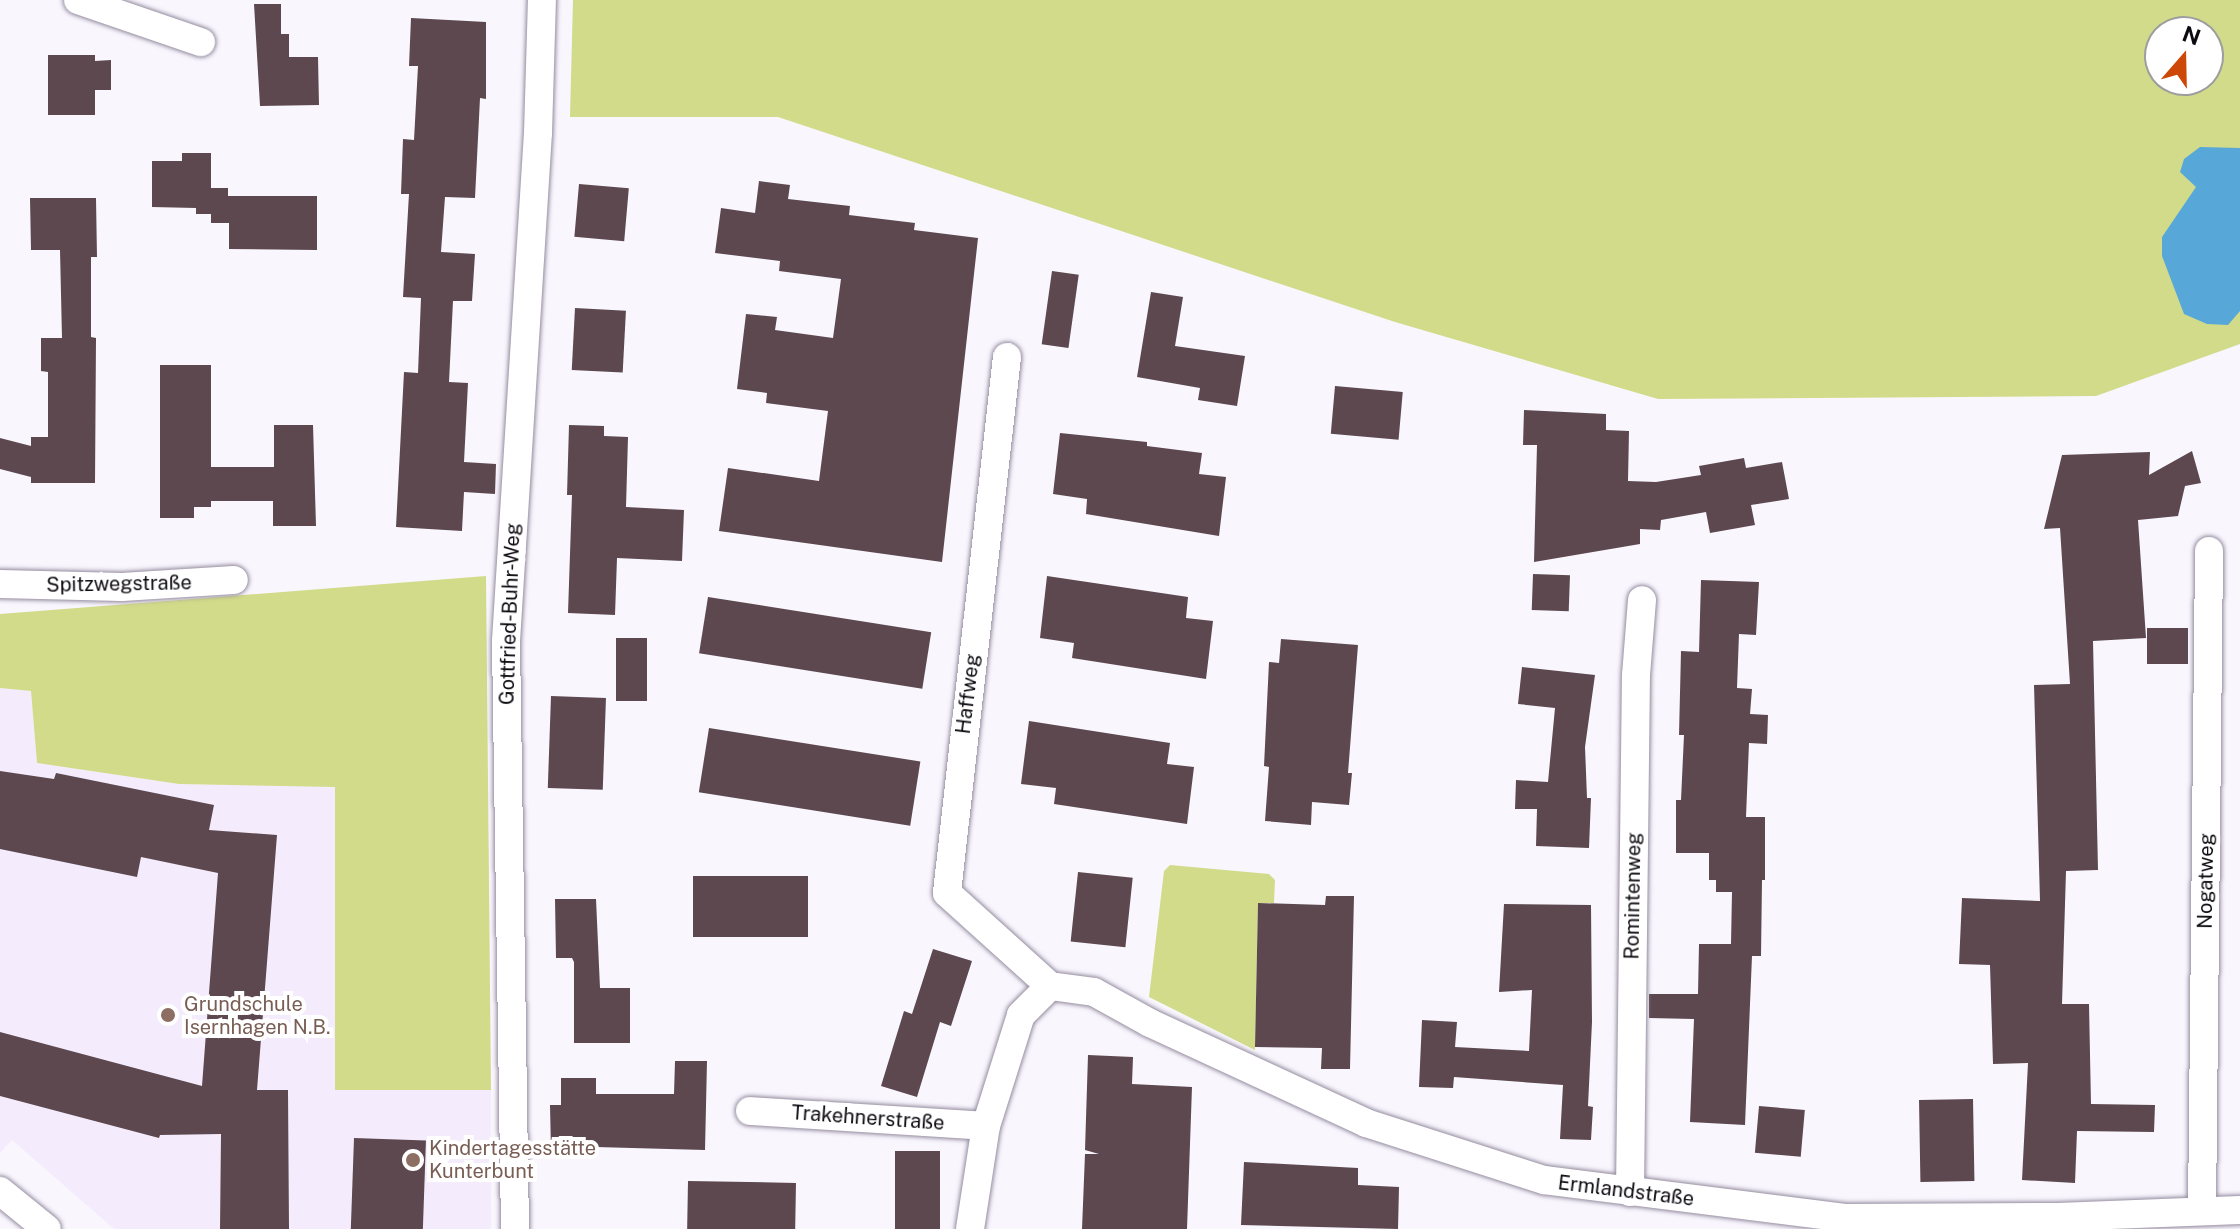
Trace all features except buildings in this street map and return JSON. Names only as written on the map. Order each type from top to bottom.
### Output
[{"type":"street","points":[[78,0],[201,42]]},
{"type":"street","name":"Gottfried-Buhr-Weg","points":[[515,1229],[506,641],[538,133],[542,0]]},
{"type":"street","name":"Haffweg","points":[[1007,357],[947,893],[1050,986]]},
{"type":"street","name":"Nogatweg","points":[[2202,1211],[2209,551]]},
{"type":"street","name":"Spitzwegstraße","points":[[1,585],[122,587],[234,580]]},
{"type":"street","name":"Romintenweg","points":[[1630,1192],[1636,675],[1642,600]]},
{"type":"street","points":[[970,1229],[986,1126],[1021,1015],[1050,986]]},
{"type":"street","name":"Ermlandstraße","points":[[1050,986],[1094,992],[1150,1023],[1366,1123],[1544,1180],[1845,1218],[2058,1217],[2240,1210]]},
{"type":"street","name":"Trakehnerstraße","points":[[750,1111],[986,1126]]},
{"type":"street","points":[[0,1191],[47,1229]]},
{"type":"shaded area","name":"Grundschule Isernhagen N.B.","points":[[0,688],[31,691],[37,763],[179,784],[335,786],[335,1090],[491,1090],[491,1229],[114,1229],[12,1140],[0,1153]]},
{"type":"green space","points":[[573,0],[2240,0],[2240,344],[2096,396],[1658,399],[1395,322],[778,117],[570,117]]},
{"type":"green space","points":[[486,576],[491,1090],[335,1090],[335,787],[179,784],[37,763],[31,691],[0,688],[0,614]]},
{"type":"green space","points":[[1170,865],[1269,874],[1275,880],[1274,903],[1258,903],[1255,1050],[1149,997],[1164,871]]},
{"type":"water","points":[[2200,147],[2240,148],[2240,311],[2228,325],[2207,324],[2184,314],[2162,256],[2162,237],[2196,187],[2180,172],[2184,159]]},
{"type":"place","name":"Grundschule Isernhagen N.B.","points":[[168,1015]]},
{"type":"place","name":"Kindertagesstätte Kunterbunt","points":[[413,1160]]}]
